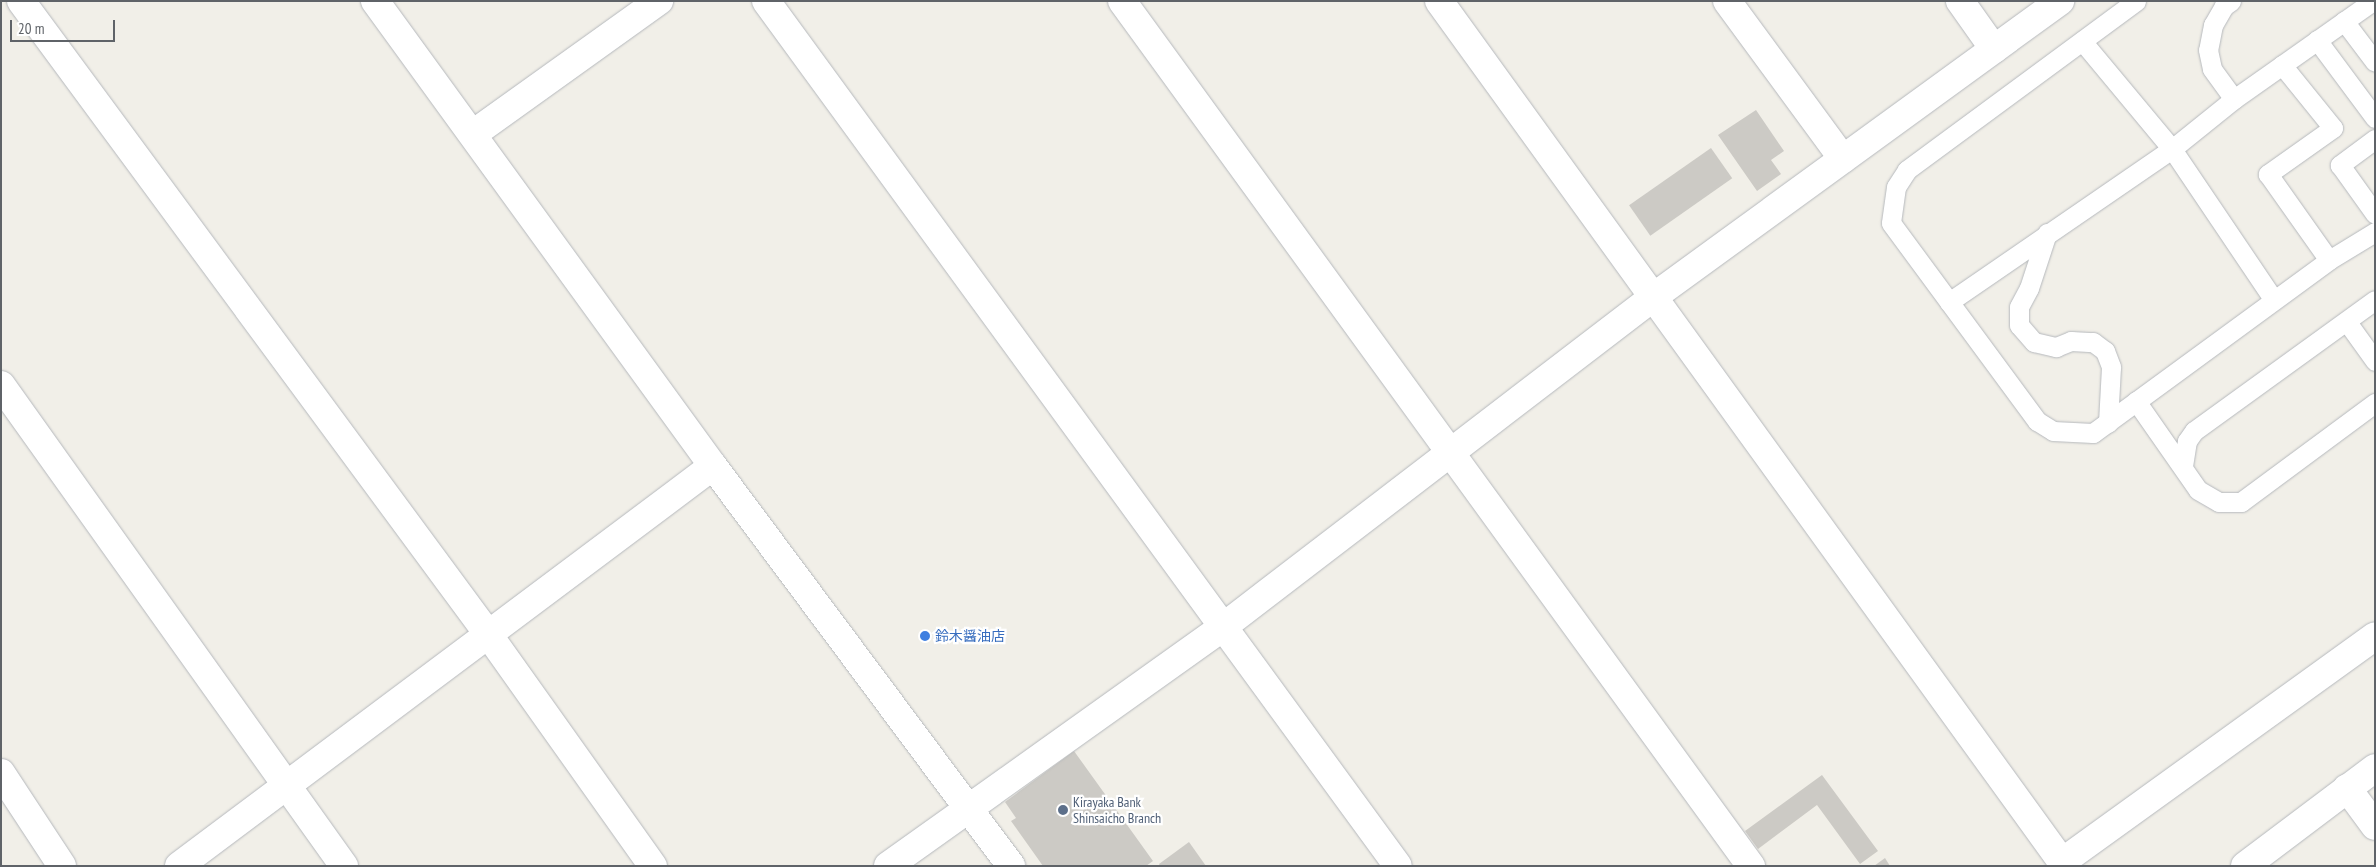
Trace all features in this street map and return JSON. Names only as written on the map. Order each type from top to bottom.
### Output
[{"type":"street","points":[[21,1],[488,634],[653,866]]},
{"type":"street","points":[[375,1],[713,466],[1011,866]]},
{"type":"street","points":[[472,134],[659,1]]},
{"type":"street","points":[[766,1],[1398,866]]},
{"type":"street","points":[[1122,1],[1751,866]]},
{"type":"street","points":[[1439,1],[1652,298],[2064,864],[2375,636]]},
{"type":"street","points":[[1727,1],[1843,159]]},
{"type":"street","points":[[1960,1],[1994,49]]},
{"type":"street","points":[[888,866],[1223,626],[1652,298],[2060,1]]},
{"type":"street","points":[[1,385],[344,866]]},
{"type":"street","points":[[178,866],[713,466]]},
{"type":"street","points":[[2245,866],[2375,768]]},
{"type":"street","points":[[1,773],[62,866]]},
{"type":"street","points":[[2347,788],[2375,826]]},
{"type":"lane","points":[[2136,1],[1907,170],[1896,186],[1891,223],[2037,420],[2053,432],[2093,434],[2329,260],[2375,232]]},
{"type":"lane","points":[[2231,1],[2224,6],[2213,25],[2208,50],[2212,69],[2234,99]]},
{"type":"lane","points":[[1949,302],[2172,149],[2234,99],[2372,1]]},
{"type":"lane","points":[[2344,21],[2375,62]]},
{"type":"lane","points":[[2317,40],[2375,118]]},
{"type":"lane","points":[[2082,41],[2172,149],[2274,300]]},
{"type":"lane","points":[[2282,65],[2332,128],[2268,174],[2329,260]]},
{"type":"lane","points":[[2375,139],[2340,165],[2375,214]]},
{"type":"lane","points":[[2047,233],[2029,288],[2019,307],[2019,325],[2034,342],[2056,347],[2071,341],[2093,342],[2105,351],[2111,367],[2108,423]]},
{"type":"lane","points":[[2183,466],[2187,441],[2194,431],[2375,300]]},
{"type":"lane","points":[[2346,322],[2375,361]]},
{"type":"lane","points":[[2136,401],[2198,490],[2219,502],[2241,502],[2375,403]]},
{"type":"building","points":[[1756,110],[1784,151],[1771,160],[1781,174],[1757,191],[1718,135]]},
{"type":"building","points":[[1711,148],[1732,178],[1650,236],[1629,205]]},
{"type":"building","name":"Kirayaka Bank Shinsaicho Branch","points":[[1074,751],[1153,861],[1146,866],[1043,866],[1011,821],[1016,818],[1005,802]]},
{"type":"building","points":[[1822,775],[1878,851],[1860,864],[1817,805],[1758,849],[1745,831]]},
{"type":"building","points":[[1189,842],[1206,866],[1160,866],[1159,864]]},
{"type":"building","points":[[1885,858],[1890,866],[1874,866]]},
{"type":"place","name":"鈴木醤油店","points":[[925,636]]},
{"type":"place","name":"Kirayaka Bank Shinsaicho Branch","points":[[1063,810]]}]
